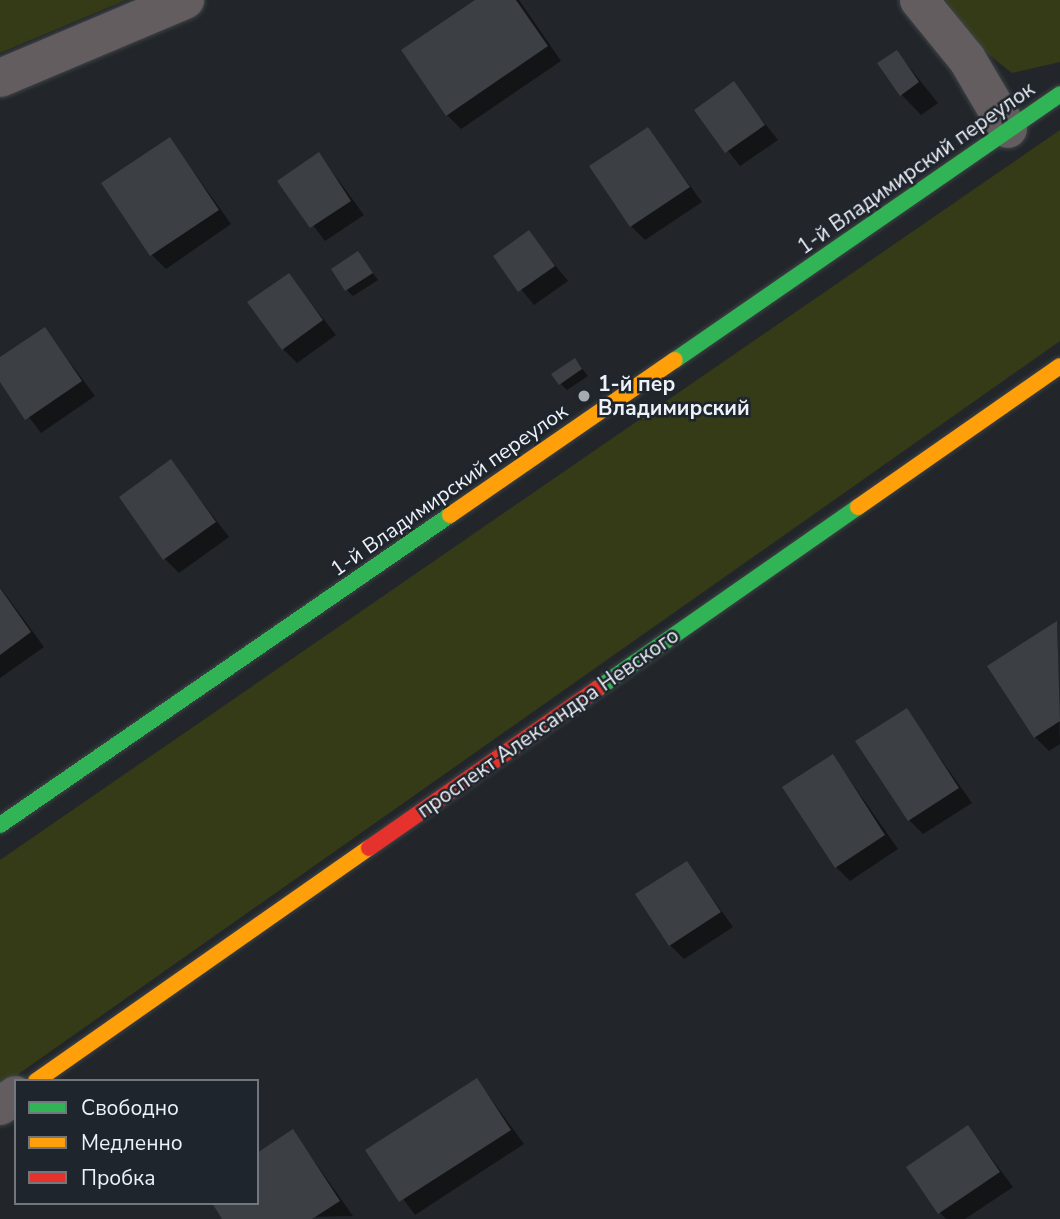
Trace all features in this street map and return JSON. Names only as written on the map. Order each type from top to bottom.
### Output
[{"type":"street","points":[[0,78],[185,0]]},
{"type":"street","points":[[919,0],[967,59],[1008,129]]},
{"type":"street","name":"1-й Владимирский переулок","points":[[0,825],[1060,94]]},
{"type":"street","name":"проспект Александра Невского","points":[[39,1079],[1060,366]]},
{"type":"green space","points":[[0,0],[126,0],[0,53]]},
{"type":"green space","points":[[945,0],[1060,0],[1060,62],[1012,73],[984,51]]},
{"type":"green space","points":[[1060,130],[1060,341],[0,1087],[0,860]]},
{"type":"building","points":[[475,0],[516,0],[548,46],[446,116],[401,50]]},
{"type":"building","points":[[897,50],[919,82],[900,96],[877,63]]},
{"type":"building","points":[[734,81],[765,125],[725,153],[694,110]]},
{"type":"building","points":[[648,127],[690,187],[630,227],[589,166]]},
{"type":"building","points":[[170,137],[219,210],[150,256],[101,183]]},
{"type":"building","points":[[319,152],[351,201],[310,228],[277,181]]},
{"type":"building","points":[[529,230],[555,266],[518,292],[493,256]]},
{"type":"building","points":[[358,251],[373,273],[345,291],[331,269]]},
{"type":"building","points":[[289,273],[323,320],[282,350],[247,302]]},
{"type":"building","points":[[45,327],[82,381],[25,420],[0,382],[0,357]]},
{"type":"building","points":[[575,358],[582,369],[559,385],[551,374]]},
{"type":"building","points":[[171,459],[216,522],[163,560],[119,497]]},
{"type":"building","points":[[0,588],[31,632],[0,655]]},
{"type":"building","points":[[1057,621],[1060,721],[1034,738],[987,666]]},
{"type":"building","points":[[907,708],[959,788],[908,821],[855,741]]},
{"type":"building","points":[[833,754],[885,835],[835,868],[782,787]]},
{"type":"building","points":[[687,861],[721,912],[669,946],[635,894]]},
{"type":"building","points":[[477,1078],[511,1130],[399,1202],[365,1150]]},
{"type":"building","points":[[968,1125],[1000,1172],[938,1214],[906,1167]]},
{"type":"building","points":[[293,1129],[340,1201],[312,1219],[222,1219],[213,1205],[259,1205],[259,1152]]},
{"type":"traffic: fast","points":[[675,360],[1060,94]]},
{"type":"traffic: fast","points":[[597,689],[858,507]]},
{"type":"traffic: fast","points":[[0,825],[450,515]]},
{"type":"traffic: slow","points":[[450,515],[675,360]]},
{"type":"traffic: slow","points":[[858,507],[1060,366]]},
{"type":"traffic: slow","points":[[39,1079],[369,848]]},
{"type":"traffic: jam","points":[[369,848],[597,689]]},
{"type":"place","name":"1-й пер Владимирский","points":[[584,396]]}]
